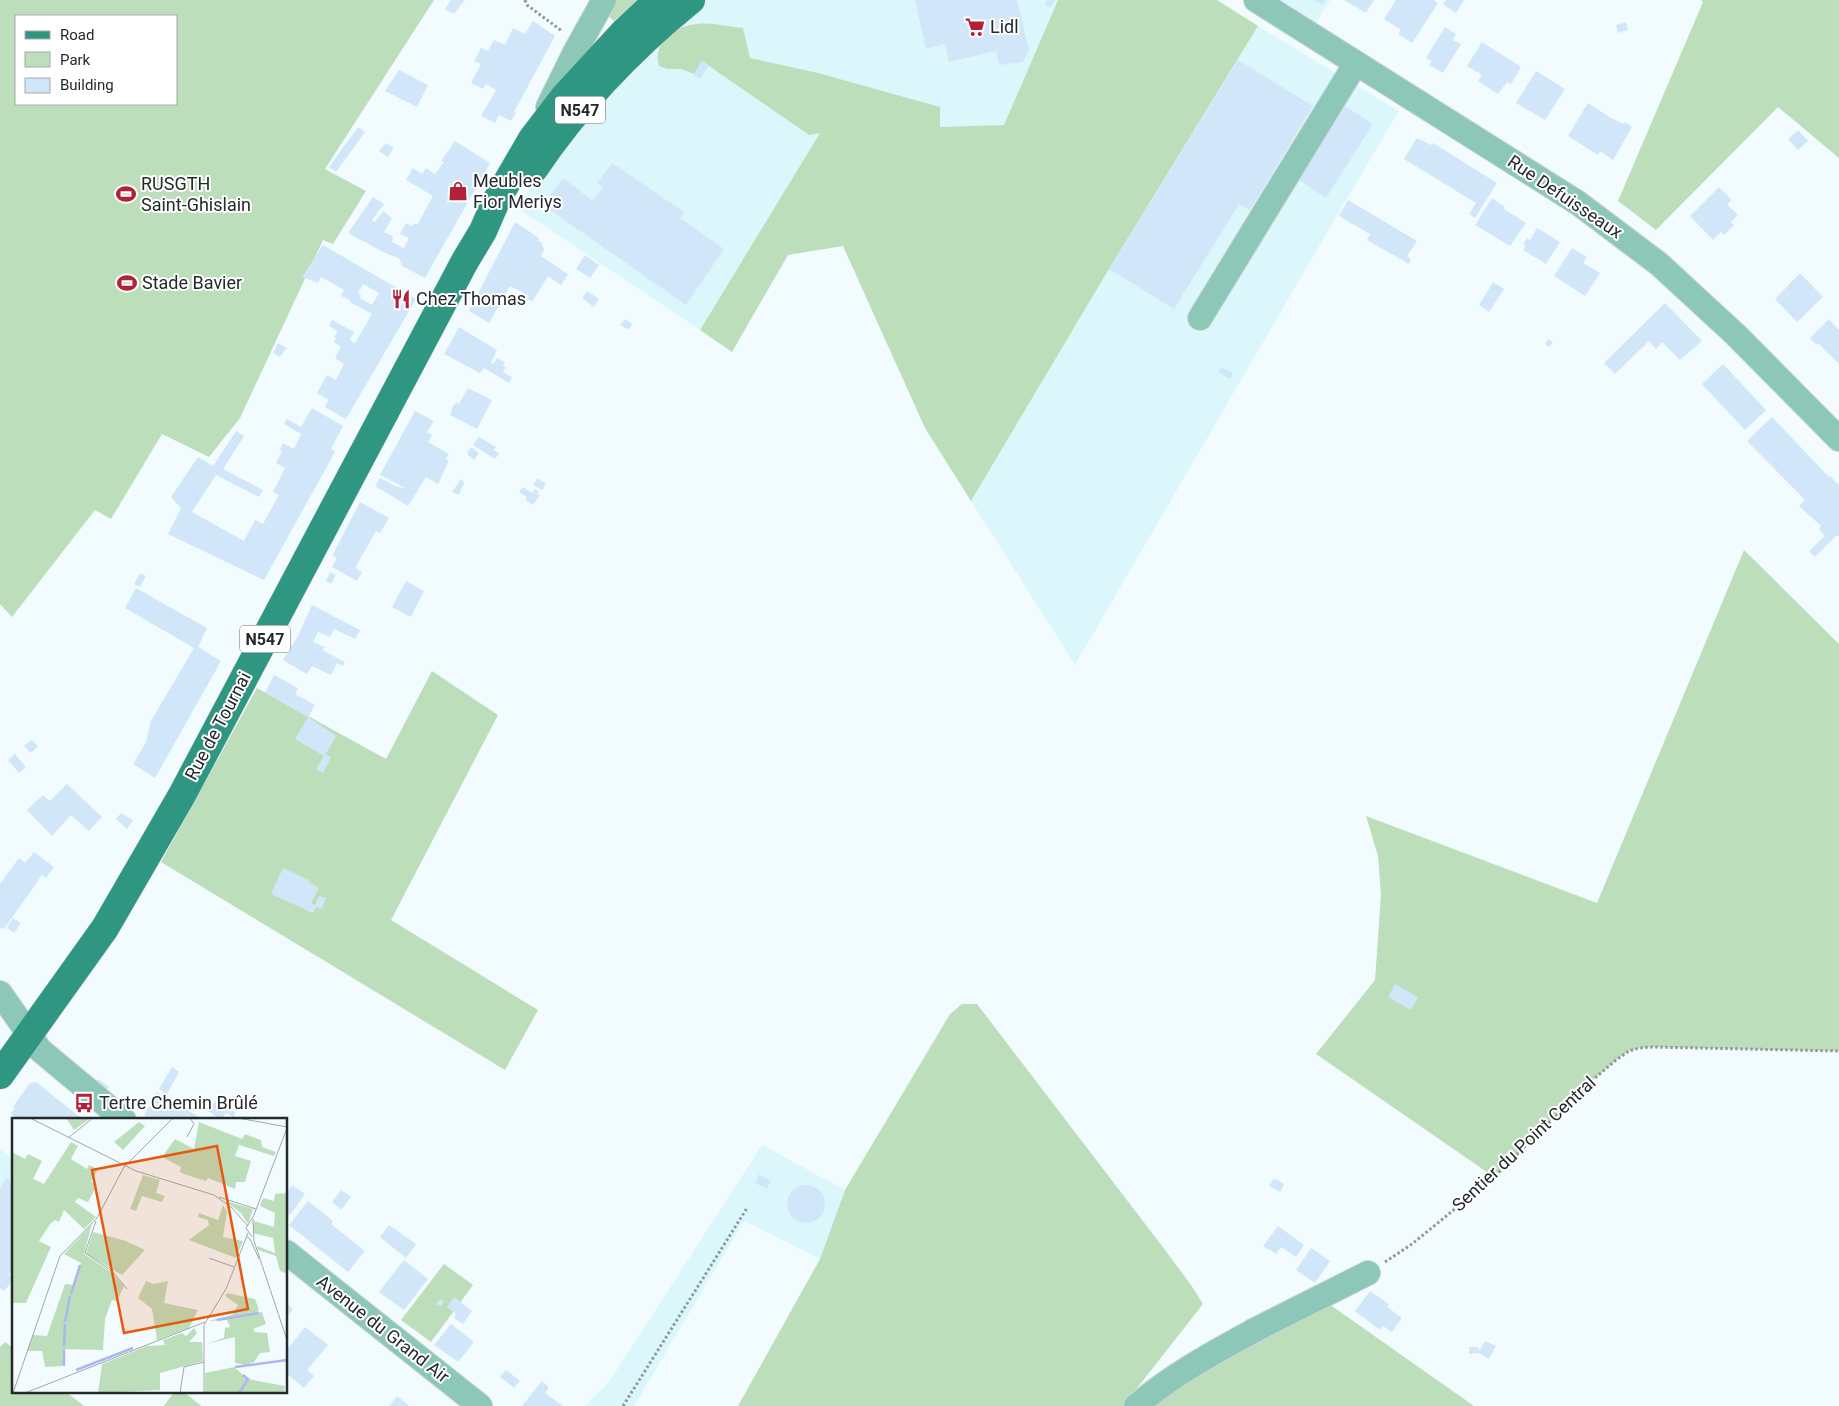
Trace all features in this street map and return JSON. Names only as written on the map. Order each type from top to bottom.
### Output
[{"type":"main road","name":"Rue de Tournai","points":[[0,1075],[104,928],[182,795],[460,270],[483,231],[496,201],[532,139],[564,97],[624,32],[658,0]]},
{"type":"main road","name":"Rue de Tournai","points":[[483,231],[506,211],[544,155],[598,88],[660,26],[691,0]]},
{"type":"street","name":"Rue de Tournai","points":[[532,139],[581,41],[604,0]]},
{"type":"street","points":[[621,64],[617,58],[618,53],[658,14],[664,0]]},
{"type":"street","name":"Rue Defuisseaux","points":[[1256,0],[1578,203],[1659,264],[1736,335],[1839,439]]},
{"type":"street","points":[[1200,318],[1356,63]]},
{"type":"street","points":[[0,993],[40,1050],[122,1118]]},
{"type":"street","name":"Avenue du Grand Air","points":[[288,1254],[480,1406]]},
{"type":"street","points":[[1136,1406],[1177,1374],[1210,1354],[1368,1273]]},
{"type":"path","points":[[525,0],[527,5],[558,29],[581,41]]},
{"type":"path","name":"Sentier du Point Central","points":[[1368,1273],[1412,1244],[1494,1177],[1588,1084],[1629,1051],[1652,1047],[1839,1051]]},
{"type":"path","points":[[623,1406],[747,1208]]},
{"type":"shaded area","points":[[703,0],[1058,0],[1004,125],[821,133],[700,330],[516,207],[610,86]]},
{"type":"shaded area","points":[[1274,0],[1330,0],[1315,25]]},
{"type":"shaded area","points":[[1258,26],[1399,111],[1075,665],[971,501],[1109,269]]},
{"type":"shaded area","points":[[762,1145],[845,1190],[820,1259],[744,1221],[634,1406],[585,1406],[609,1382]]},
{"type":"shaded area","points":[[0,1149],[12,1158],[12,1274],[0,1289]]},
{"type":"green space","name":"Stade Bavier","points":[[0,0],[434,0],[325,169],[366,191],[333,244],[323,240],[240,418],[209,457],[162,434],[111,519],[95,510],[12,617],[0,604]]},
{"type":"green space","points":[[616,0],[638,0],[614,21],[607,15]]},
{"type":"green space","points":[[1058,0],[1217,0],[1258,26],[1109,269],[971,501],[925,428],[843,246],[788,255],[732,352],[700,330],[820,133],[809,135],[702,61],[694,74],[681,69],[667,69],[659,66],[659,50],[662,43],[673,32],[689,25],[708,24],[743,28],[750,58],[818,73],[940,107],[940,127],[1004,125]]},
{"type":"green space","points":[[1701,0],[1839,0],[1839,158],[1778,107],[1656,230],[1618,201],[1703,2]]},
{"type":"green space","points":[[1744,550],[1839,644],[1839,1051],[1653,1047],[1629,1051],[1588,1084],[1494,1177],[1316,1054],[1375,980],[1381,895],[1378,856],[1366,816],[1597,903]]},
{"type":"green space","points":[[432,671],[498,715],[391,920],[538,1010],[505,1070],[161,862],[257,688],[386,759]]},
{"type":"green space","points":[[962,1004],[977,1004],[1162,1246],[1203,1304],[1123,1406],[738,1406],[820,1259],[845,1190],[950,1014]]},
{"type":"green space","points":[[444,1264],[473,1285],[431,1342],[401,1320]]},
{"type":"green space","points":[[1329,1304],[1474,1406],[1149,1406],[1189,1375]]},
{"type":"green space","points":[[5,1342],[12,1347],[12,1394],[69,1394],[84,1406],[0,1406],[0,1347]]},
{"type":"green space","points":[[173,1394],[186,1394],[201,1406],[164,1406]]},
{"type":"building","points":[[451,0],[465,0],[454,14],[445,9]]},
{"type":"building","name":"Lidl","points":[[915,0],[1017,0],[1029,50],[1023,62],[999,65],[996,51],[949,62],[945,44],[926,49]]},
{"type":"building","points":[[1047,0],[1055,0],[1051,8],[1045,5]]},
{"type":"building","points":[[1314,0],[1325,0],[1322,5]]},
{"type":"building","points":[[1344,0],[1374,0],[1366,13]]},
{"type":"building","points":[[1396,0],[1433,0],[1438,3],[1412,43],[1398,34],[1401,30],[1384,19]]},
{"type":"building","points":[[1446,0],[1464,0],[1456,13],[1443,4]]},
{"type":"building","points":[[533,21],[555,36],[511,121],[499,115],[495,123],[481,116],[496,90],[486,84],[483,89],[471,83],[481,64],[474,61],[481,48],[488,51],[494,40],[505,45],[513,28],[525,34]]},
{"type":"building","points":[[1626,22],[1628,30],[1618,33],[1616,25]]},
{"type":"building","points":[[1445,27],[1456,34],[1453,40],[1461,44],[1443,73],[1429,65],[1432,61],[1426,58]]},
{"type":"building","points":[[1482,42],[1521,67],[1511,84],[1507,82],[1498,94],[1478,81],[1482,75],[1467,66]]},
{"type":"building","points":[[1238,60],[1313,106],[1250,210],[1239,204],[1174,309],[1109,269]]},
{"type":"building","points":[[702,61],[709,65],[700,79],[693,75]]},
{"type":"building","points":[[399,70],[428,85],[417,107],[385,91]]},
{"type":"building","points":[[1536,71],[1565,89],[1545,120],[1516,103]]},
{"type":"building","points":[[1588,103],[1611,118],[1624,124],[1625,122],[1632,127],[1613,160],[1600,151],[1598,155],[1568,136]]},
{"type":"building","points":[[1345,106],[1373,124],[1326,198],[1299,180]]},
{"type":"building","points":[[358,127],[365,132],[336,172],[329,167]]},
{"type":"building","points":[[1798,130],[1808,141],[1798,150],[1788,139]]},
{"type":"building","points":[[1417,138],[1431,145],[1433,143],[1497,183],[1475,218],[1469,214],[1476,203],[1404,159]]},
{"type":"building","points":[[455,141],[490,163],[425,278],[402,266],[399,258],[387,254],[348,233],[373,197],[384,204],[372,220],[375,222],[383,211],[392,218],[384,232],[393,236],[392,242],[404,248],[409,238],[400,234],[406,223],[412,226],[414,223],[417,225],[433,196],[406,180],[413,168],[422,174],[426,168],[435,174],[444,162],[441,161]]},
{"type":"building","points":[[386,143],[394,148],[388,157],[379,151]]},
{"type":"building","points":[[612,163],[684,212],[680,218],[724,249],[686,305],[543,205],[563,178],[593,201],[603,187],[597,183]]},
{"type":"building","points":[[1719,187],[1732,200],[1727,204],[1738,215],[1731,222],[1734,225],[1724,235],[1721,232],[1713,240],[1690,216]]},
{"type":"building","points":[[1492,198],[1505,207],[1504,209],[1526,223],[1510,246],[1475,225]]},
{"type":"building","points":[[1348,200],[1417,241],[1407,256],[1411,259],[1409,264],[1367,240],[1370,234],[1339,216]]},
{"type":"building","points":[[515,222],[539,238],[538,241],[541,242],[544,250],[541,256],[568,274],[561,285],[548,276],[532,302],[527,298],[529,296],[510,286],[489,323],[469,311]]},
{"type":"building","points":[[1537,228],[1560,242],[1546,264],[1523,250],[1526,246],[1523,244],[1527,238],[1530,240]]},
{"type":"building","points":[[323,245],[416,299],[346,419],[325,407],[329,398],[327,399],[317,393],[327,375],[336,380],[344,364],[335,358],[341,347],[334,342],[336,338],[334,337],[338,331],[329,326],[332,320],[354,332],[350,340],[355,343],[372,314],[341,296],[344,290],[321,277],[318,283],[302,277]],"holes":[[[363,284],[379,293],[372,305],[360,298],[361,295],[358,293]]]},
{"type":"building","points":[[1572,248],[1587,257],[1583,263],[1600,273],[1585,296],[1554,276]]},
{"type":"building","points":[[585,255],[599,265],[590,278],[576,269]]},
{"type":"building","points":[[1800,273],[1823,297],[1797,322],[1775,299]]},
{"type":"building","points":[[1493,282],[1504,289],[1489,312],[1479,305]]},
{"type":"building","points":[[587,291],[599,299],[594,307],[582,298]]},
{"type":"building","points":[[1665,303],[1702,341],[1680,360],[1662,342],[1656,349],[1649,341],[1615,374],[1604,363]]},
{"type":"building","points":[[625,319],[632,324],[628,330],[620,325]]},
{"type":"building","points":[[1829,319],[1839,330],[1839,364],[1818,343],[1816,345],[1810,338]]},
{"type":"building","points":[[459,327],[497,350],[491,363],[493,364],[497,358],[505,362],[503,366],[506,367],[503,372],[512,377],[509,383],[484,368],[480,373],[444,354]]},
{"type":"building","points":[[1548,339],[1553,342],[1549,347],[1545,344]]},
{"type":"building","points":[[278,343],[287,348],[280,357],[273,353]]},
{"type":"building","points":[[1723,364],[1766,410],[1745,430],[1702,384]]},
{"type":"building","points":[[1221,367],[1233,373],[1230,379],[1218,372]]},
{"type":"building","points":[[468,388],[492,400],[477,429],[450,415],[453,406],[457,402],[459,404]]},
{"type":"building","points":[[312,408],[343,426],[331,449],[335,452],[264,580],[168,534],[181,508],[171,497],[198,457],[213,466],[236,431],[244,436],[223,469],[263,490],[259,497],[216,475],[192,512],[244,541],[255,520],[263,524],[279,495],[273,492],[285,468],[276,463],[282,451],[280,450],[283,443],[294,449],[301,434],[284,424],[287,419],[301,427]]},
{"type":"building","points":[[415,411],[434,421],[427,432],[432,435],[428,442],[449,454],[446,459],[449,461],[438,484],[426,477],[408,506],[375,486],[380,478],[395,486],[407,489],[380,475]]},
{"type":"building","points":[[1772,417],[1829,477],[1839,485],[1839,537],[1837,535],[1815,557],[1809,551],[1825,536],[1819,529],[1821,526],[1799,506],[1805,500],[1747,441]]},
{"type":"building","points":[[479,437],[496,447],[494,450],[499,454],[495,459],[473,445]]},
{"type":"building","points":[[471,447],[479,453],[474,460],[467,454]]},
{"type":"building","points":[[537,478],[546,484],[542,490],[533,485]]},
{"type":"building","points":[[461,479],[464,483],[459,495],[452,492]]},
{"type":"building","points":[[523,487],[532,493],[535,489],[539,492],[537,494],[540,495],[533,505],[525,500],[527,497],[519,492]]},
{"type":"building","points":[[360,502],[389,518],[380,533],[376,531],[355,568],[362,572],[357,581],[332,567],[337,558],[332,556]]},
{"type":"building","points":[[330,572],[336,575],[331,584],[326,581]]},
{"type":"building","points":[[140,573],[146,576],[140,587],[134,584]]},
{"type":"building","points":[[406,581],[424,591],[411,617],[392,607]]},
{"type":"building","points":[[136,588],[207,628],[198,647],[221,661],[155,778],[133,764],[146,742],[151,721],[194,648],[125,608]]},
{"type":"building","points":[[312,605],[360,630],[355,639],[334,629],[330,637],[318,632],[313,642],[325,647],[322,650],[345,662],[343,666],[337,663],[331,675],[312,666],[307,674],[283,660],[298,636]]},
{"type":"building","points":[[274,675],[298,688],[295,694],[315,705],[308,717],[265,693]]},
{"type":"building","points":[[308,717],[336,736],[326,754],[331,757],[323,773],[316,769],[324,756],[295,739]]},
{"type":"building","points":[[31,740],[38,746],[31,753],[24,746]]},
{"type":"building","points":[[15,754],[26,767],[19,773],[8,760]]},
{"type":"building","points":[[67,784],[102,817],[89,831],[71,815],[52,836],[27,810],[43,795],[50,801]]},
{"type":"building","points":[[121,813],[133,820],[127,829],[116,819]]},
{"type":"building","points":[[34,852],[54,867],[46,878],[42,875],[4,929],[0,928],[0,884],[19,858],[25,863]]},
{"type":"building","points":[[283,868],[309,880],[308,882],[319,888],[311,903],[315,905],[319,896],[326,898],[322,909],[316,907],[313,913],[271,894]]},
{"type":"building","points":[[13,918],[21,923],[14,933],[7,928]]},
{"type":"building","points":[[1395,984],[1418,997],[1411,1010],[1388,997]]},
{"type":"building","points":[[172,1067],[179,1072],[167,1094],[159,1089]]},
{"type":"building","points":[[98,1079],[109,1087],[105,1092],[94,1083]]},
{"type":"building","points":[[36,1082],[81,1118],[29,1118],[27,1116],[26,1118],[16,1118],[11,1113],[15,1108],[13,1107],[30,1083]]},
{"type":"building","points":[[157,1092],[200,1118],[149,1118],[144,1115]]},
{"type":"building","points":[[215,1101],[236,1113],[233,1117],[226,1113],[222,1118],[218,1118],[208,1111]]},
{"type":"building","points":[[759,1174],[771,1181],[767,1189],[755,1183]]},
{"type":"building","points":[[7,1178],[12,1182],[12,1270],[8,1275],[12,1278],[12,1281],[4,1291],[0,1288],[0,1187]]},
{"type":"building","points":[[1274,1178],[1284,1184],[1280,1192],[1269,1186]]},
{"type":"building","points":[[292,1185],[305,1194],[290,1215],[288,1214],[288,1191]]},
{"type":"building","points":[[806,1185],[813,1186],[819,1191],[824,1197],[824,1211],[819,1217],[813,1222],[806,1223],[799,1222],[793,1217],[788,1211],[787,1204],[788,1197],[793,1191],[799,1186]]},
{"type":"building","points":[[341,1190],[351,1197],[341,1210],[332,1202]]},
{"type":"building","points":[[308,1201],[333,1221],[331,1224],[365,1251],[348,1272],[289,1225]]},
{"type":"building","points":[[389,1225],[416,1244],[406,1258],[380,1237]]},
{"type":"building","points":[[1278,1226],[1304,1245],[1296,1257],[1281,1247],[1276,1254],[1263,1246]]},
{"type":"building","points":[[1311,1248],[1330,1261],[1315,1283],[1296,1270]]},
{"type":"building","points":[[404,1260],[428,1279],[404,1310],[379,1292]]},
{"type":"building","points":[[1370,1291],[1389,1304],[1387,1307],[1402,1318],[1392,1332],[1383,1326],[1380,1330],[1355,1311]]},
{"type":"building","points":[[454,1297],[472,1311],[463,1324],[454,1318],[456,1314],[447,1307]]},
{"type":"building","points":[[440,1299],[444,1302],[441,1306],[436,1304]]},
{"type":"building","points":[[288,1305],[293,1309],[288,1315]]},
{"type":"building","points":[[451,1324],[474,1342],[458,1362],[434,1345]]},
{"type":"building","points":[[305,1327],[328,1345],[307,1370],[314,1376],[304,1388],[288,1375],[288,1348]]},
{"type":"building","points":[[1485,1341],[1496,1346],[1489,1359],[1479,1353],[1469,1354],[1469,1347],[1478,1347],[1479,1351]]},
{"type":"building","points":[[506,1370],[520,1381],[514,1388],[500,1377]]},
{"type":"building","points":[[542,1381],[549,1387],[545,1393],[563,1406],[522,1406]]},
{"type":"building","points":[[397,1396],[400,1398],[409,1406],[389,1406]]},
{"type":"place","name":"Lidl","points":[[975,27]]},
{"type":"place","name":"Meubles Fior Meriys","points":[[458,191]]},
{"type":"place","name":"RUSGTH Saint-Ghislain","points":[[126,194]]},
{"type":"place","name":"Stade Bavier","points":[[127,283]]},
{"type":"place","name":"Chez Thomas","points":[[401,299]]},
{"type":"place","name":"Tertre Chemin Brûlé","points":[[84,1103]]}]
